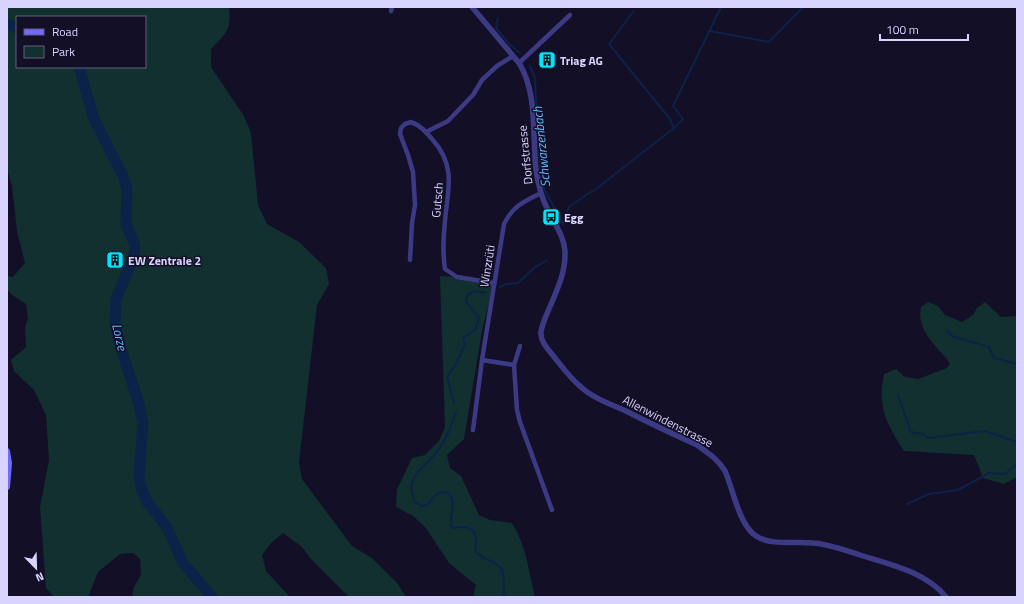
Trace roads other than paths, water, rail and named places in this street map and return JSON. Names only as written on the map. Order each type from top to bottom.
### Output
[{"type":"main road","points":[[7,451],[9,463],[7,486]]},
{"type":"street","name":"Dorfstrasse","points":[[472,7],[519,63],[527,77],[531,97],[536,169],[541,194],[547,210],[562,235],[565,251],[565,262],[561,281],[545,318],[541,330],[541,337],[567,373]]},
{"type":"street","points":[[519,63],[570,15]]},
{"type":"street","points":[[426,132],[448,121],[473,94],[482,80],[497,66],[513,56]]},
{"type":"street","name":"Gutsch","points":[[410,260],[412,223],[415,205],[413,172],[400,134],[401,128],[404,124],[411,122],[417,124],[435,142],[445,157],[449,172],[450,187],[446,211],[443,253],[445,269],[458,277],[494,283]]},
{"type":"street","name":"Winzrüti","points":[[473,430],[482,360],[504,224],[509,214],[521,203],[541,194]]},
{"type":"street","points":[[520,346],[514,365],[517,410],[552,510]]},
{"type":"street","points":[[482,360],[514,365]]},
{"type":"street","name":"Allenwindenstrasse","points":[[567,373],[581,388],[593,396],[697,445],[712,455],[720,463],[724,471],[744,523],[756,536],[768,541],[828,545],[882,562],[919,576],[937,587],[946,597]]},
{"type":"waterway","points":[[563,224],[569,207],[596,189],[674,128],[683,119],[673,106],[721,7]]},
{"type":"waterway","points":[[710,31],[769,42],[803,7]]},
{"type":"waterway","points":[[634,11],[609,44],[670,119],[674,128]]},
{"type":"waterway","name":"Schwarzenbach","points":[[498,18],[496,28],[509,44],[520,53]]},
{"type":"waterway","name":"Lorze","points":[[7,24],[16,28]]},
{"type":"waterway","name":"Schwarzenbach","points":[[530,66],[535,78],[541,175],[544,189],[563,224]]},
{"type":"waterway","name":"Lorze","points":[[79,68],[94,119],[123,176],[127,189],[126,224],[135,245],[135,250],[116,299],[115,323],[118,339],[139,404],[143,424],[139,475],[140,484],[146,500],[167,528],[183,563],[212,597]]},
{"type":"waterway","name":"Schwarzenbach","points":[[500,287],[506,284],[518,283],[534,268],[547,260]]},
{"type":"waterway","name":"Schwarzenbach","points":[[454,403],[447,377],[456,364],[465,344],[463,338],[476,329],[479,317],[466,302],[468,294],[476,291],[486,293]]},
{"type":"waterway","points":[[947,330],[952,336],[989,347],[994,358],[1017,364]]},
{"type":"waterway","points":[[898,395],[911,432],[923,434],[928,438],[985,431],[1017,442]]},
{"type":"waterway","name":"Schwarzenbach","points":[[456,412],[448,433],[440,448],[414,478],[411,484],[413,495],[415,502],[421,506],[427,505],[439,493],[444,492],[451,496],[453,506],[450,526],[453,528],[464,527],[473,531],[476,539],[476,552],[499,566],[502,570],[504,580],[504,597]]},
{"type":"waterway","points":[[907,504],[929,494],[958,490],[989,473],[1005,474],[1017,464]]},
{"type":"place","name":"Triag AG","points":[[547,60]]},
{"type":"place","name":"Egg","points":[[551,217]]},
{"type":"place","name":"EW Zentrale 2","points":[[115,260]]}]
